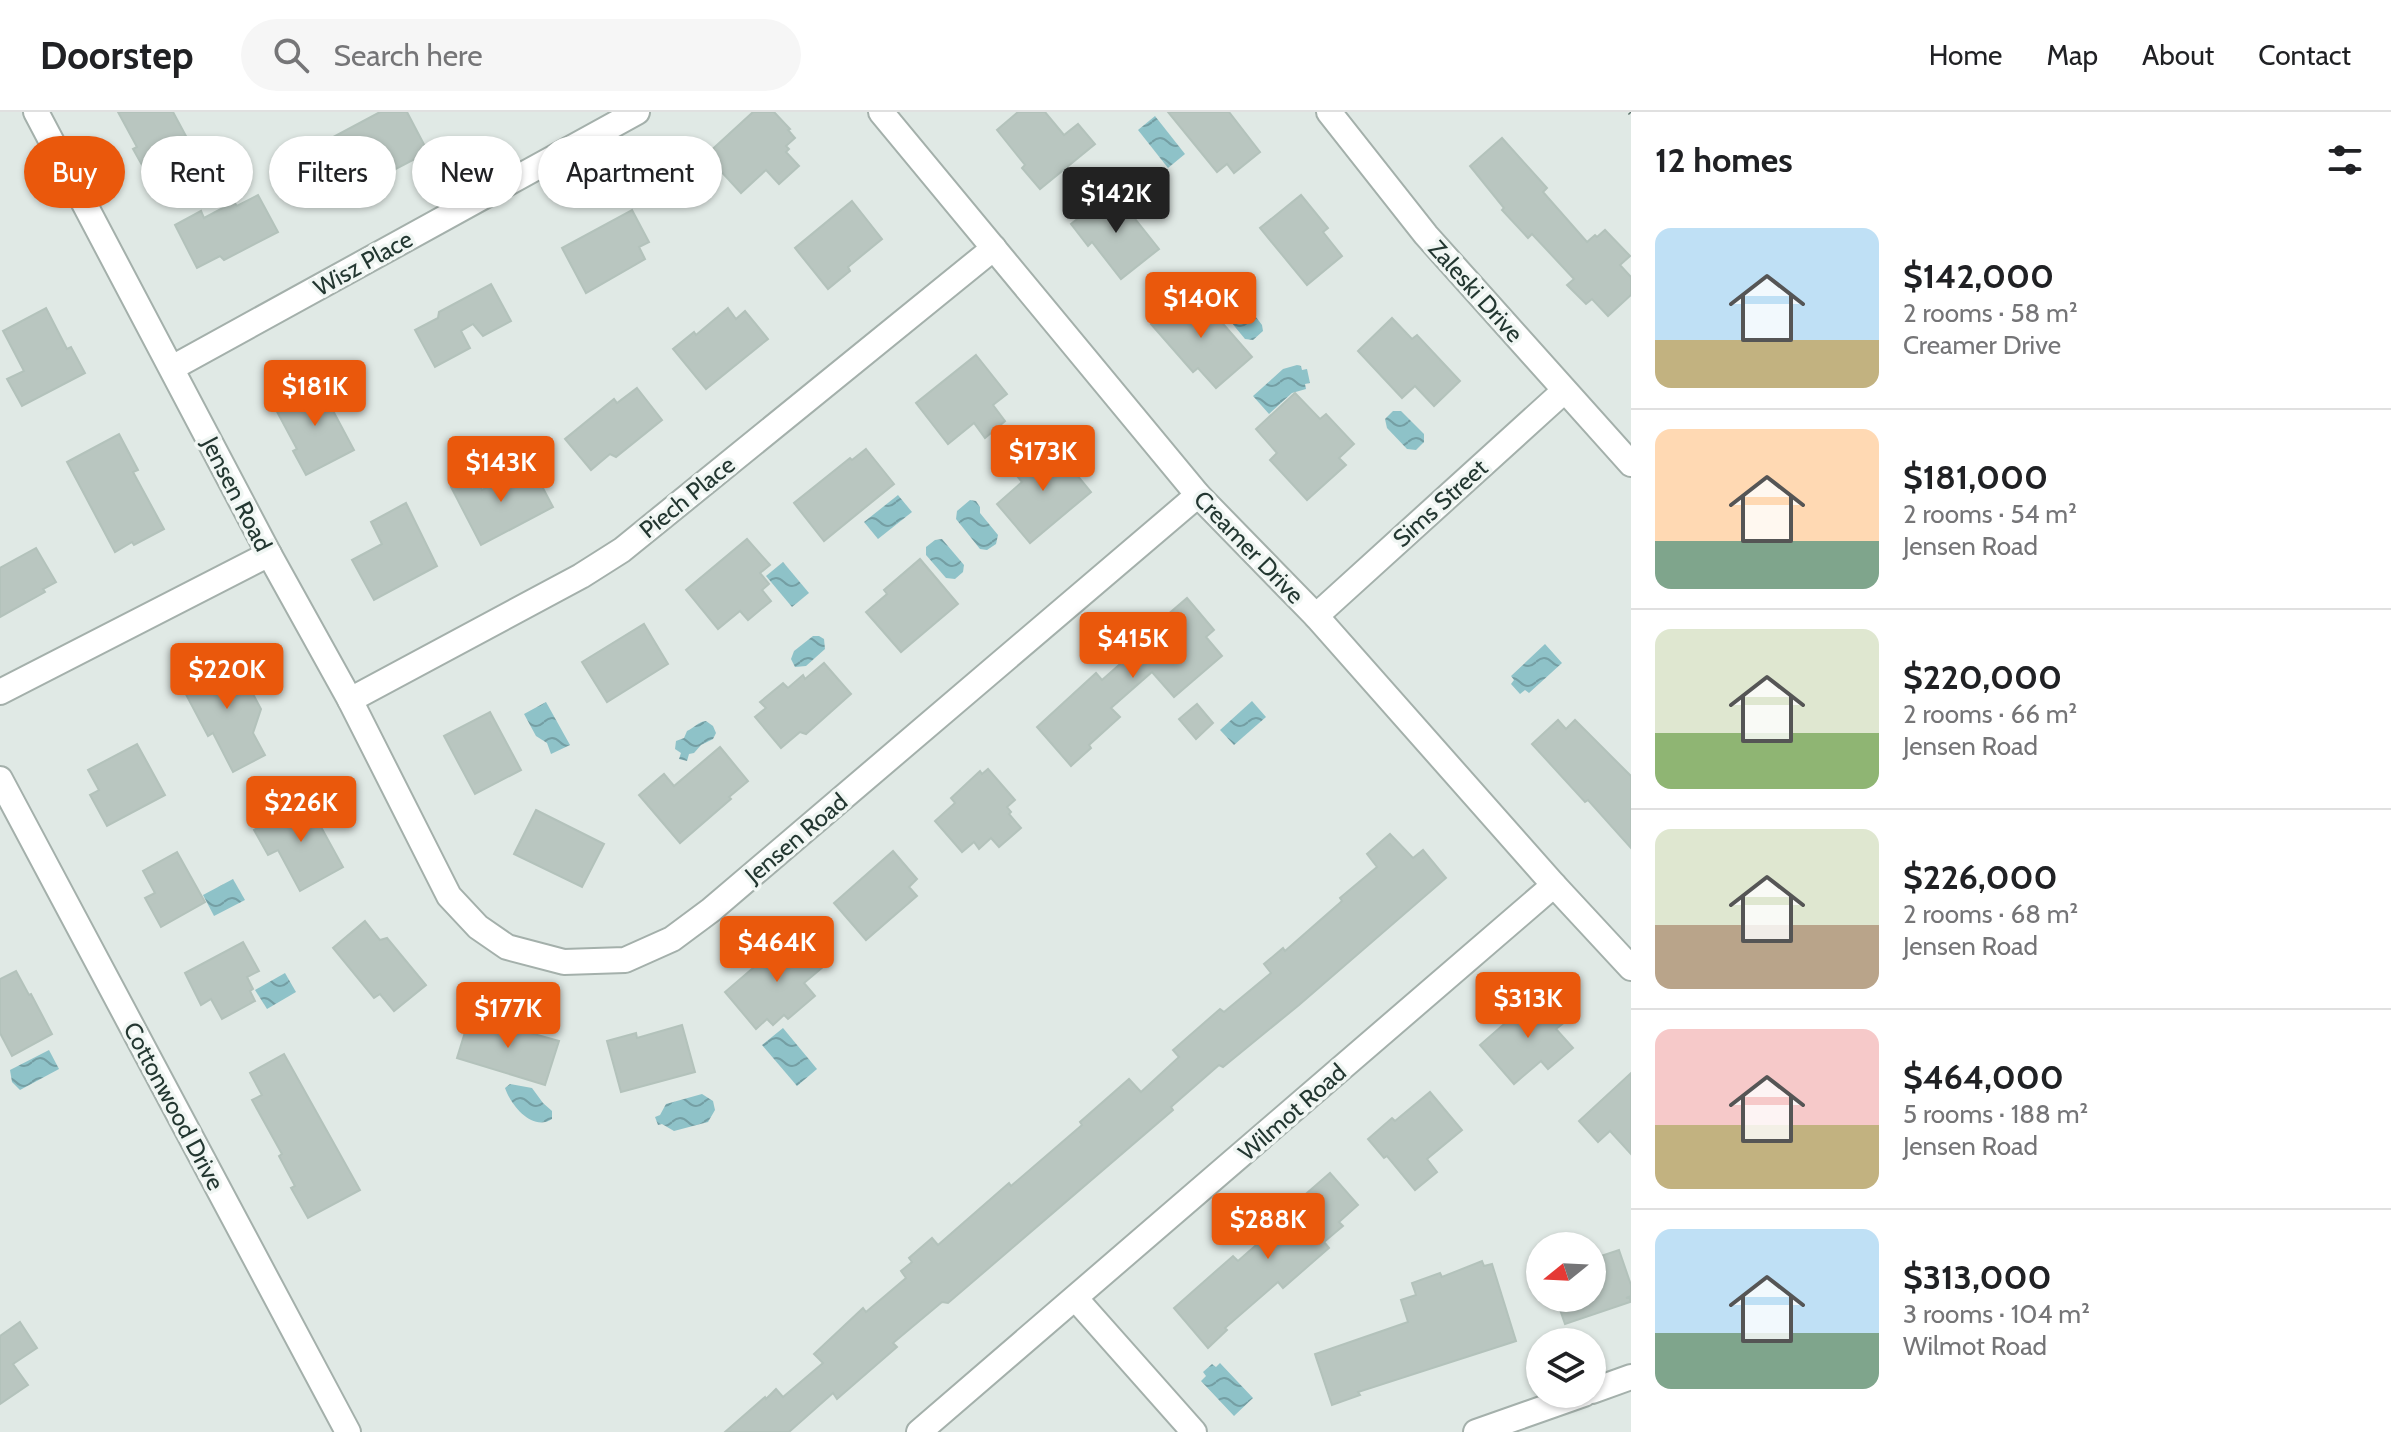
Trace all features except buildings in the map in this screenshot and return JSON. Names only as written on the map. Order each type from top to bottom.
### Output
[{"type":"street","name":"Jensen Road","points":[[36,112],[269,554],[350,700],[449,896],[478,927],[507,947],[564,962],[625,960],[672,939],[711,910],[1198,495]]},
{"type":"street","name":"Wisz Place","points":[[172,368],[637,112]]},
{"type":"street","name":"Creamer Drive","points":[[881,112],[1198,495],[1316,616],[1631,968]]},
{"type":"street","name":"Zaleski Drive","points":[[1329,112],[1426,235],[1631,464]]},
{"type":"street","name":"Piech Place","points":[[350,700],[581,576],[622,550],[994,248]]},
{"type":"street","name":"Sims Street","points":[[1316,616],[1564,391]]},
{"type":"street","points":[[0,692],[269,554]]},
{"type":"street","name":"Cottonwood Drive","points":[[0,779],[348,1432]]},
{"type":"street","name":"Wilmot Road","points":[[919,1432],[1554,885]]},
{"type":"street","points":[[1076,1299],[1194,1432]]},
{"type":"street","points":[[1606,1386],[1631,1377]]},
{"type":"street","points":[[1476,1432],[1544,1408]]},
{"type":"water","points":[[1155,116],[1185,154],[1168,168],[1138,130]]},
{"type":"water","points":[[1228,291],[1231,295],[1240,296],[1262,325],[1263,331],[1253,340],[1245,339],[1221,310],[1219,297]]},
{"type":"water","points":[[1297,365],[1302,370],[1307,369],[1310,383],[1305,384],[1306,389],[1292,393],[1269,414],[1253,396],[1283,369]]},
{"type":"water","points":[[1393,411],[1401,411],[1424,434],[1424,442],[1416,450],[1407,449],[1387,428],[1385,419]]},
{"type":"water","points":[[898,495],[912,512],[878,539],[864,522]]},
{"type":"water","points":[[970,500],[976,501],[980,513],[998,535],[996,544],[987,550],[980,549],[956,519],[957,511]]},
{"type":"water","points":[[942,539],[964,565],[963,572],[955,579],[946,578],[926,555],[926,547]]},
{"type":"water","points":[[783,562],[809,593],[792,607],[766,576]]},
{"type":"water","points":[[813,636],[824,639],[825,649],[806,666],[795,667],[791,659],[794,651]]},
{"type":"water","points":[[1545,644],[1562,663],[1529,693],[1525,690],[1520,694],[1511,684],[1514,680],[1511,676]]},
{"type":"water","points":[[1252,701],[1266,717],[1234,745],[1220,730]]},
{"type":"water","points":[[546,702],[570,745],[551,754],[547,743],[536,736],[524,714]]},
{"type":"water","points":[[706,721],[716,733],[713,739],[689,754],[687,761],[679,759],[681,753],[675,749],[676,741]]},
{"type":"water","points":[[233,879],[245,900],[214,916],[203,895]]},
{"type":"water","points":[[285,973],[296,992],[267,1009],[255,990]]},
{"type":"water","points":[[783,1028],[817,1069],[797,1086],[762,1045]]},
{"type":"water","points":[[49,1050],[59,1069],[20,1090],[12,1082],[10,1070]]},
{"type":"water","points":[[510,1084],[532,1088],[552,1111],[552,1119],[537,1122],[524,1115],[508,1095],[505,1088]]},
{"type":"water","points":[[702,1094],[713,1101],[715,1110],[708,1122],[674,1131],[658,1125],[655,1117],[660,1115],[666,1104]]},
{"type":"water","points":[[1220,1363],[1253,1398],[1234,1416],[1201,1381],[1206,1376],[1203,1372],[1212,1364],[1216,1367]]}]
